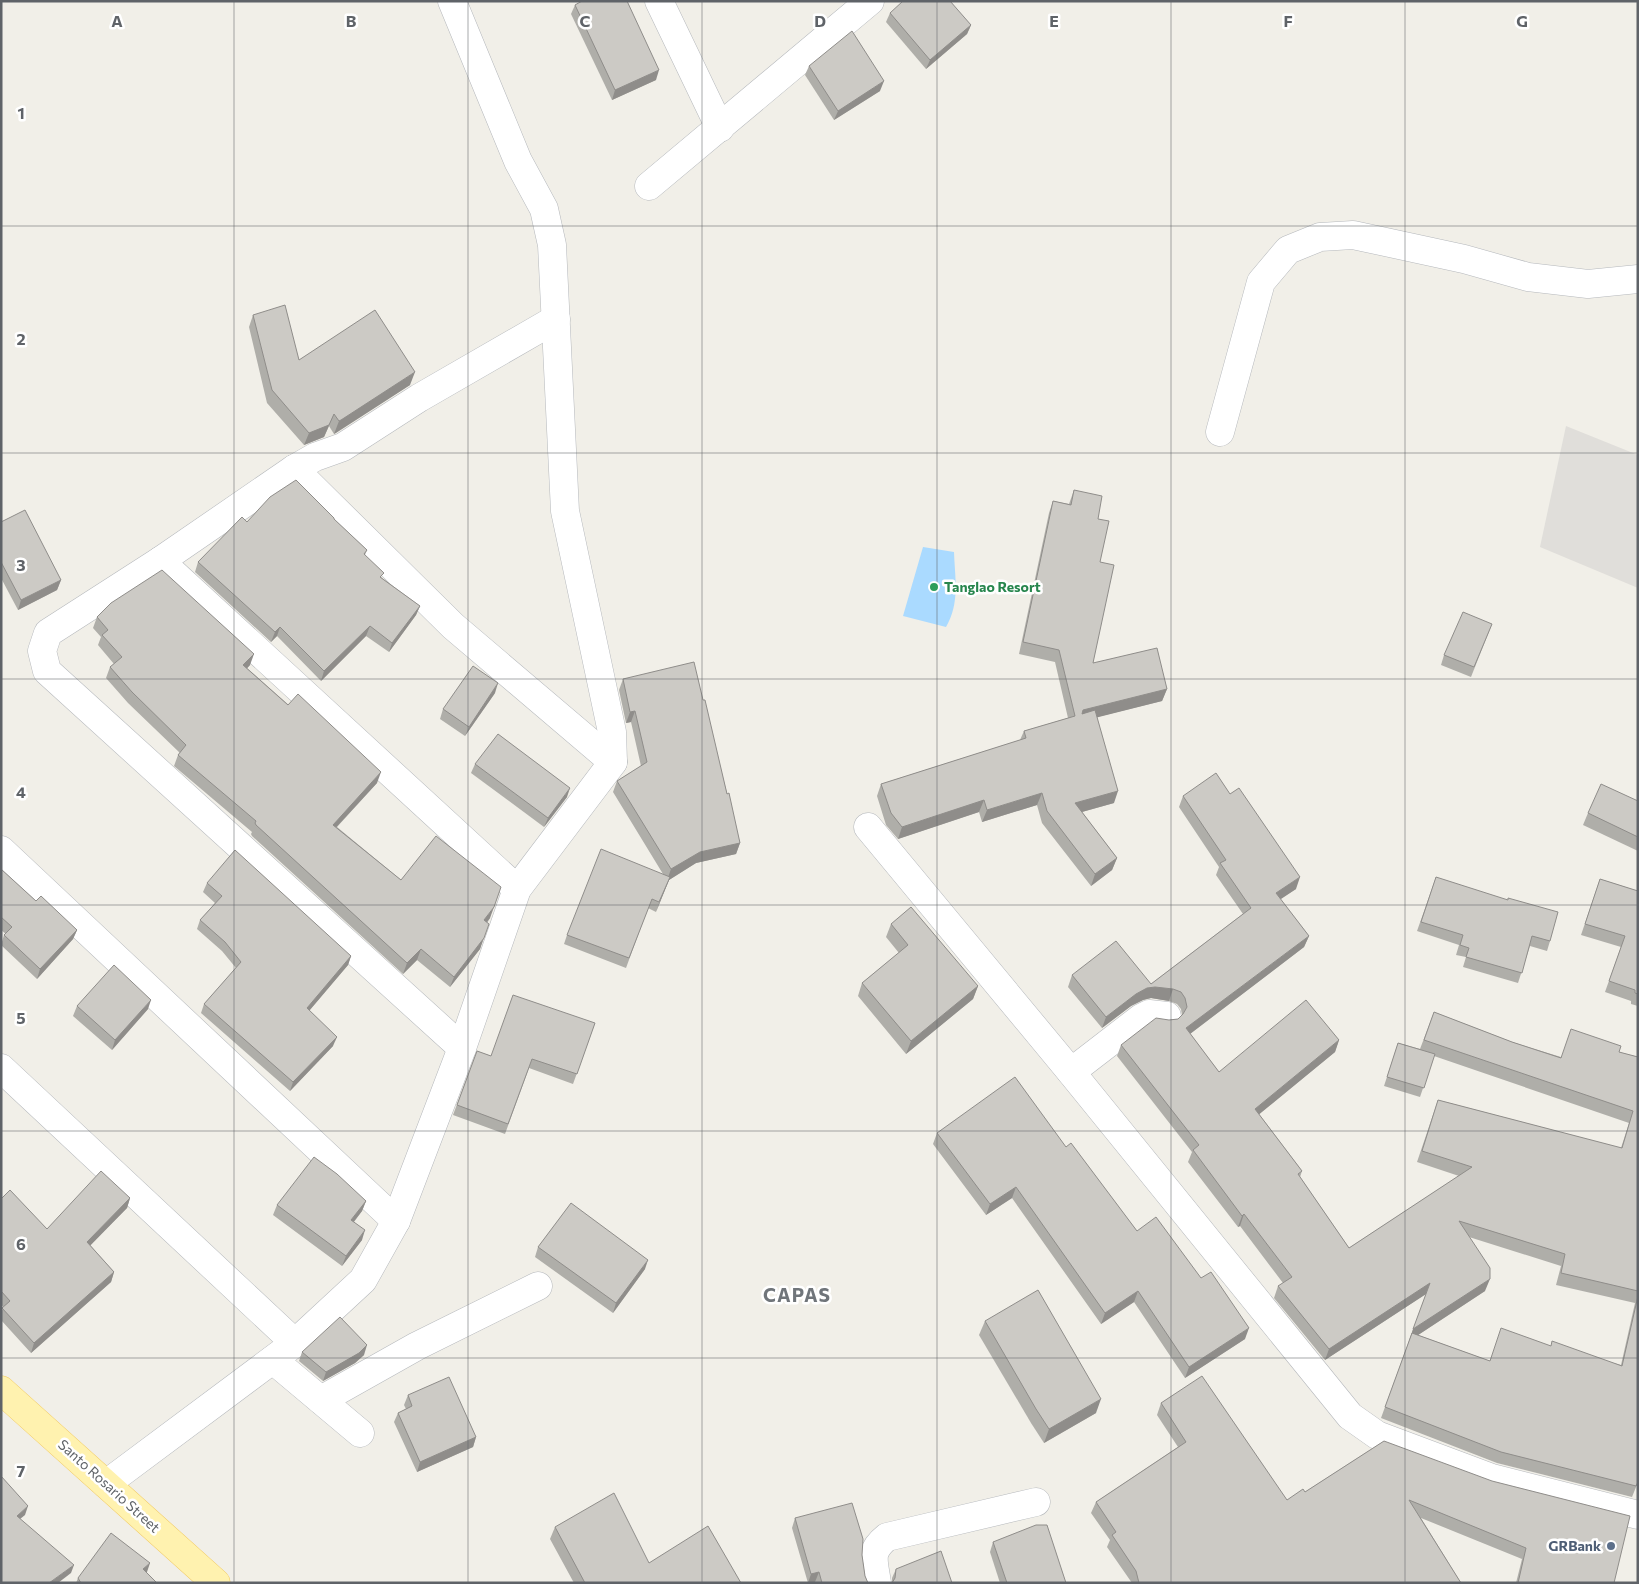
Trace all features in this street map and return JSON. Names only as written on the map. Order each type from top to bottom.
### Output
[{"type":"main road","name":"Santo Rosario Street","points":[[1,1390],[216,1583]]},
{"type":"street","points":[[106,1484],[296,1344],[363,1280],[396,1221],[462,1048],[517,889],[613,762],[612,732],[565,511],[552,245],[544,209],[518,161],[452,1]]},
{"type":"street","points":[[659,1],[720,128]]},
{"type":"street","points":[[649,186],[870,1]]},
{"type":"street","points":[[1220,432],[1261,282],[1288,250],[1320,237],[1353,235],[1464,259],[1528,277],[1588,284],[1638,279]]},
{"type":"street","points":[[462,1048],[47,671],[42,651],[48,633],[160,561],[294,469],[315,457],[343,447],[419,398],[556,319]]},
{"type":"street","points":[[294,469],[453,626],[613,762]]},
{"type":"street","points":[[160,561],[517,889]]},
{"type":"street","points":[[868,828],[1071,1072],[1350,1416],[1378,1435],[1492,1478],[1638,1515]]},
{"type":"street","points":[[1,850],[396,1221]]},
{"type":"street","points":[[1071,1072],[1141,1018],[1150,1014],[1167,1016]]},
{"type":"street","points":[[1,1068],[296,1344]]},
{"type":"street","points":[[321,1400],[417,1346],[538,1286]]},
{"type":"street","points":[[273,1360],[360,1433]]},
{"type":"street","points":[[877,1583],[873,1556],[878,1544],[887,1537],[1036,1502]]},
{"type":"shaded area","points":[[1566,426],[1638,455],[1638,588],[1540,547]]},
{"type":"water","name":"Tanglao Resort","points":[[923,547],[954,552],[955,600],[946,627],[903,616]]},
{"type":"building","points":[[582,1],[627,1],[659,70],[615,90],[575,5]]},
{"type":"building","points":[[903,1],[950,1],[971,25],[930,60],[890,13]]},
{"type":"building","points":[[852,31],[884,81],[838,111],[809,66]]},
{"type":"building","points":[[285,305],[299,360],[375,310],[415,372],[341,420],[339,421],[334,414],[329,425],[309,433],[272,390],[253,315]]},
{"type":"building","points":[[296,480],[367,550],[364,554],[384,573],[380,577],[420,606],[392,643],[370,626],[324,671],[280,627],[275,632],[198,562],[242,517],[247,522],[270,497]]},
{"type":"building","points":[[1074,490],[1102,496],[1098,519],[1109,521],[1100,562],[1114,565],[1093,663],[1157,648],[1167,689],[1083,710],[1082,714],[1095,710],[1118,791],[1075,803],[1117,858],[1095,874],[1047,811],[1042,793],[987,810],[984,800],[902,827],[891,813],[881,784],[1026,738],[1024,731],[1075,716],[1059,650],[1023,642],[1053,501],[1071,505]]},
{"type":"building","points":[[25,510],[61,580],[21,600],[1,562],[1,522]]},
{"type":"building","points":[[162,570],[254,654],[243,665],[288,705],[298,694],[381,772],[333,825],[401,880],[436,836],[501,887],[494,907],[484,920],[489,924],[484,938],[454,977],[421,949],[407,963],[256,825],[256,821],[178,755],[186,745],[132,692],[110,667],[122,657],[102,635],[108,630],[97,617],[111,603]]},
{"type":"building","points":[[1463,612],[1492,624],[1474,667],[1444,655]]},
{"type":"building","points":[[694,662],[727,794],[729,793],[740,843],[700,852],[671,869],[617,781],[647,762],[635,711],[630,712],[623,679]]},
{"type":"building","points":[[473,666],[498,683],[469,727],[443,709]]},
{"type":"building","points":[[498,734],[570,788],[548,818],[475,764]]},
{"type":"building","points":[[1216,773],[1230,794],[1239,788],[1300,877],[1276,893],[1309,936],[1186,1028],[1219,1072],[1306,1000],[1339,1040],[1255,1109],[1302,1171],[1298,1174],[1349,1248],[1472,1167],[1422,1151],[1438,1100],[1622,1148],[1633,1111],[1424,1040],[1434,1012],[1512,1042],[1561,1058],[1571,1029],[1621,1046],[1619,1052],[1638,1057],[1638,1291],[1561,1273],[1565,1254],[1459,1221],[1490,1268],[1490,1279],[1413,1329],[1430,1283],[1329,1349],[1278,1286],[1292,1277],[1244,1214],[1242,1216],[1193,1150],[1199,1145],[1121,1045],[1156,1018],[1178,1019],[1187,1007],[1181,992],[1173,989],[1147,988],[1106,1017],[1072,975],[1116,941],[1151,984],[1251,908],[1220,863],[1226,860],[1183,796]]},
{"type":"building","points":[[1601,784],[1638,801],[1638,837],[1588,813]]},
{"type":"building","points":[[601,849],[670,877],[659,902],[652,899],[629,958],[567,935]]},
{"type":"building","points":[[235,850],[351,956],[307,1008],[337,1037],[293,1082],[204,1004],[241,962],[225,942],[200,920],[222,896],[207,883]]},
{"type":"building","points":[[1,869],[36,901],[41,896],[77,930],[40,969],[4,935],[12,927],[1,917]]},
{"type":"building","points":[[1436,877],[1508,900],[1508,898],[1558,912],[1550,941],[1532,936],[1522,973],[1466,957],[1469,948],[1460,945],[1463,935],[1421,922]]},
{"type":"building","points":[[1600,879],[1638,891],[1638,994],[1635,993],[1635,990],[1609,981],[1625,936],[1585,924]]},
{"type":"building","points":[[911,907],[978,986],[911,1041],[862,983],[908,945],[891,924]]},
{"type":"building","points":[[114,965],[151,1000],[115,1040],[77,1006]]},
{"type":"building","points":[[513,995],[595,1023],[577,1074],[532,1059],[508,1124],[457,1105],[477,1051],[491,1056]]},
{"type":"building","points":[[1398,1043],[1435,1054],[1424,1088],[1387,1077]]},
{"type":"building","points":[[1015,1077],[1066,1147],[1071,1143],[1137,1231],[1156,1217],[1201,1278],[1211,1272],[1249,1328],[1189,1367],[1138,1291],[1105,1313],[1016,1187],[990,1204],[937,1133]]},
{"type":"building","points":[[314,1157],[337,1174],[366,1201],[351,1220],[365,1230],[346,1256],[277,1205]]},
{"type":"building","points":[[101,1171],[130,1198],[87,1242],[114,1272],[34,1343],[2,1308],[10,1301],[1,1291],[1,1199],[10,1190],[47,1229]]},
{"type":"building","points":[[571,1203],[648,1260],[616,1303],[538,1247]]},
{"type":"building","points":[[1038,1290],[1101,1399],[1049,1429],[985,1321]]},
{"type":"building","points":[[1638,1296],[1638,1482],[1636,1486],[1501,1452],[1385,1407],[1412,1333],[1490,1361],[1501,1328],[1551,1346],[1552,1341],[1622,1366]]},
{"type":"building","points":[[340,1317],[367,1345],[359,1353],[326,1372],[302,1352]]},
{"type":"building","points":[[1202,1376],[1287,1500],[1303,1489],[1305,1492],[1384,1441],[1492,1481],[1630,1516],[1614,1583],[1518,1583],[1526,1548],[1409,1500],[1461,1583],[1139,1583],[1136,1571],[1112,1535],[1116,1532],[1096,1502],[1186,1442],[1161,1403]]},
{"type":"building","points":[[449,1377],[476,1437],[420,1462],[398,1413],[412,1406],[408,1395]]},
{"type":"building","points":[[1,1476],[28,1506],[17,1516],[74,1565],[49,1583],[1,1583]]},
{"type":"building","points":[[614,1493],[649,1563],[708,1526],[741,1583],[585,1583],[555,1527]]},
{"type":"building","points":[[852,1503],[863,1539],[862,1555],[868,1583],[822,1583],[819,1572],[811,1574],[795,1518]]},
{"type":"building","points":[[1036,1525],[1047,1525],[1066,1583],[1007,1583],[993,1542]]},
{"type":"building","points":[[111,1533],[150,1563],[143,1569],[157,1583],[81,1583],[78,1578]]},
{"type":"building","points":[[941,1551],[952,1583],[892,1583],[895,1578],[896,1569]]},
{"type":"place","name":"Tanglao Resort","points":[[934,587]]},
{"type":"place","name":"GRBank","points":[[1611,1546]]},
{"type":"district","name":"CAPAS","points":[[797,1295]]}]
